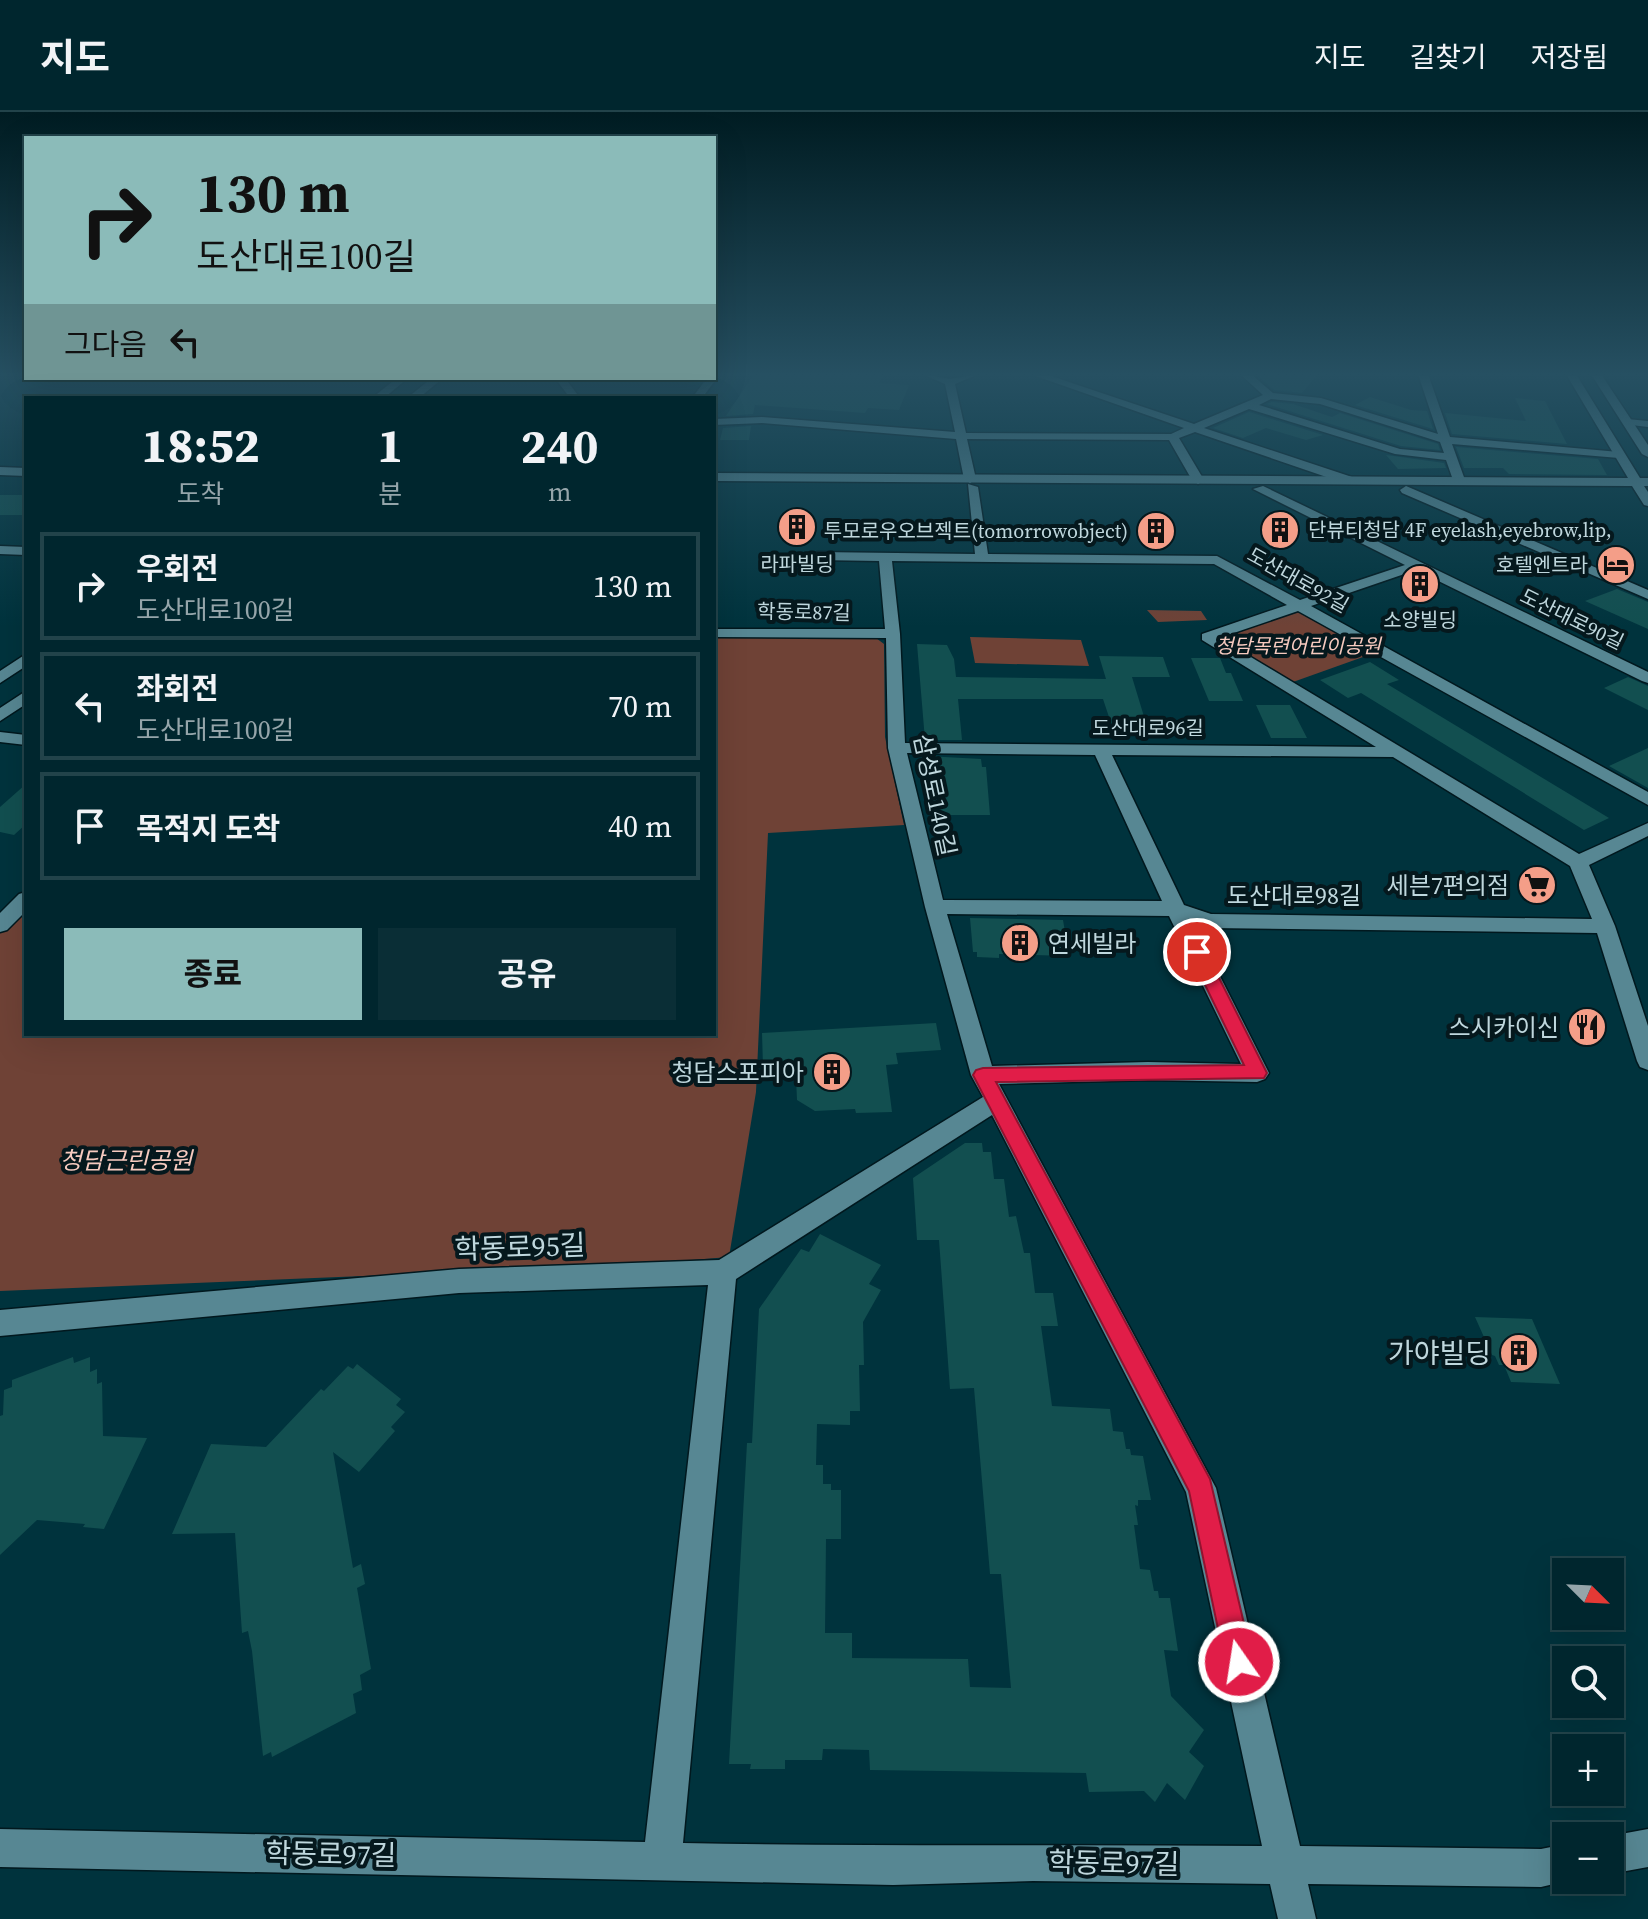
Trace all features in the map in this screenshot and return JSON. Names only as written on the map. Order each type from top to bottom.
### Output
[{"type":"street","points":[[966,458],[982,559]]},
{"type":"street","points":[[1185,458],[1198,480]]},
{"type":"street","points":[[1284,458],[1348,480]]},
{"type":"street","points":[[1451,458],[1459,480]]},
{"type":"street","points":[[1621,458],[1644,490]]},
{"type":"street","points":[[0,471],[24,472]]},
{"type":"street","points":[[716,477],[1259,489],[1644,490]]},
{"type":"street","points":[[0,480],[24,480]]},
{"type":"street","points":[[716,485],[1459,480],[1644,490]]},
{"type":"street","name":"도산대로90길","points":[[1259,489],[1648,678]]},
{"type":"street","points":[[1406,490],[1648,595]]},
{"type":"street","points":[[0,551],[24,551]]},
{"type":"street","points":[[817,556],[885,557]]},
{"type":"street","name":"도산대로92길","points":[[885,557],[1217,560],[1648,799]]},
{"type":"street","name":"삼성로140길","points":[[885,557],[893,634],[897,748],[935,907],[989,1088],[1201,1488],[1297,1919]]},
{"type":"street","points":[[1415,566],[1207,637],[1578,862],[1605,926],[1648,1061]]},
{"type":"street","name":"학동로87길","points":[[716,633],[893,634]]},
{"type":"street","points":[[0,678],[24,660]]},
{"type":"street","points":[[0,716],[24,698]]},
{"type":"street","points":[[0,737],[24,740]]},
{"type":"street","name":"도산대로96길","points":[[897,748],[1399,752]]},
{"type":"street","points":[[662,1861],[723,1272],[989,1088],[1148,1071],[1257,1073],[1101,749]]},
{"type":"street","points":[[1578,862],[1648,829]]},
{"type":"street","points":[[0,925],[24,901]]},
{"type":"street","name":"도산대로98길","points":[[935,907],[1078,905],[1177,910],[1210,921],[1605,926]]},
{"type":"street","name":"학동로95길","points":[[0,1323],[459,1281],[723,1272]]},
{"type":"street","name":"학동로97길","points":[[0,1848],[893,1866],[1033,1862],[1552,1866]]},
{"type":"street","points":[[1624,1852],[1648,1848]]},
{"type":"green space","points":[[1147,610],[1201,611],[1207,620],[1158,622]]},
{"type":"green space","name":"청담목련어린이공원","points":[[1296,612],[1312,616],[1377,652],[1293,682],[1226,641],[1227,636]]},
{"type":"green space","name":"청담근린공원","points":[[716,636],[876,638],[884,644],[885,737],[904,825],[768,833],[756,1092],[729,1257],[629,1265],[0,1291],[0,930],[24,907],[24,1036],[716,1036]]},
{"type":"green space","points":[[970,637],[1081,640],[1089,666],[975,663]]},
{"type":"building","points":[[1389,458],[1444,463],[1446,468],[1398,469]]},
{"type":"building","points":[[1460,458],[1590,458],[1598,459],[1607,475],[1509,474],[1503,468],[1464,468]]},
{"type":"building","points":[[0,495],[24,495],[24,515],[0,515]]},
{"type":"building","points":[[1617,589],[1648,602],[1648,629],[1585,601]]},
{"type":"building","points":[[917,644],[947,645],[954,659],[956,677],[1106,679],[1099,656],[1163,657],[1170,677],[1132,677],[1149,733],[1114,732],[1103,699],[958,699],[962,740],[925,740]]},
{"type":"building","points":[[1191,658],[1220,658],[1226,673],[1231,673],[1243,701],[1209,701]]},
{"type":"building","points":[[1370,662],[1399,680],[1387,684],[1609,818],[1584,830],[1361,693],[1348,698],[1320,680]]},
{"type":"building","points":[[1628,677],[1648,686],[1648,710],[1604,688]]},
{"type":"building","points":[[1256,705],[1290,705],[1307,738],[1271,738]]},
{"type":"building","points":[[1648,748],[1648,788],[1609,766]]},
{"type":"building","points":[[926,756],[981,759],[982,767],[986,767],[990,815],[933,815],[932,805],[928,802]]},
{"type":"building","points":[[24,786],[24,826],[14,835],[0,832],[0,807]]},
{"type":"building","name":"연세빌라","points":[[970,918],[1063,920],[1069,956],[999,954],[999,958],[977,957],[977,952],[973,952]]},
{"type":"building","name":"청담스포피아","points":[[936,1023],[941,1050],[896,1053],[898,1064],[886,1065],[892,1112],[856,1113],[855,1109],[815,1111],[797,1100],[796,1077],[777,1078],[777,1066],[763,1067],[762,1033]]},
{"type":"building","points":[[965,1143],[982,1143],[983,1152],[991,1152],[994,1179],[1004,1179],[1009,1217],[1016,1216],[1024,1253],[1030,1253],[1035,1293],[1053,1293],[1058,1326],[1041,1326],[1052,1406],[1110,1409],[1113,1431],[1123,1432],[1126,1449],[1130,1449],[1131,1455],[1143,1456],[1151,1500],[1138,1500],[1138,1506],[1135,1505],[1138,1525],[1134,1525],[1140,1569],[1150,1570],[1154,1591],[1158,1591],[1159,1598],[1170,1598],[1178,1651],[1164,1650],[1171,1696],[1204,1730],[1189,1752],[1204,1766],[1185,1800],[1167,1783],[1155,1802],[1144,1791],[1089,1792],[1086,1773],[870,1770],[869,1750],[823,1749],[822,1760],[785,1760],[785,1769],[750,1769],[751,1764],[729,1764],[747,1443],[752,1443],[759,1309],[801,1249],[809,1252],[820,1234],[881,1265],[869,1284],[881,1290],[863,1322],[864,1365],[859,1365],[860,1411],[850,1411],[850,1425],[817,1424],[816,1465],[823,1465],[823,1484],[831,1484],[831,1490],[841,1490],[841,1539],[826,1539],[825,1633],[852,1633],[852,1658],[968,1659],[970,1687],[1011,1688],[1001,1574],[990,1574],[974,1388],[950,1389],[939,1240],[917,1240],[913,1178]]},
{"type":"building","name":"가야빌딩","points":[[1475,1317],[1532,1319],[1560,1384],[1511,1382],[1504,1365],[1499,1365],[1492,1355]]},
{"type":"building","points":[[73,1357],[74,1363],[90,1357],[90,1372],[97,1369],[97,1384],[102,1382],[103,1436],[147,1438],[104,1529],[83,1527],[85,1524],[37,1520],[0,1555],[0,1416],[3,1415],[4,1390],[12,1387],[12,1380]]},
{"type":"building","points":[[357,1364],[401,1399],[396,1405],[405,1412],[391,1427],[395,1431],[359,1472],[333,1452],[353,1568],[361,1564],[365,1584],[357,1588],[371,1669],[360,1675],[362,1690],[353,1694],[356,1713],[272,1757],[271,1752],[263,1756],[252,1651],[248,1631],[242,1633],[235,1533],[172,1534],[211,1444],[266,1447],[321,1389],[324,1391],[348,1366],[353,1369]]},
{"type":"place","name":"라파빌딩","points":[[797,527]]},
{"type":"place","name":"단뷰티청담 4F eyelash,eyebrow,lip,","points":[[1280,530]]},
{"type":"place","name":"투모로우오브젝트(tomorrowobject)","points":[[1156,531]]},
{"type":"place","name":"호텔엔트라","points":[[1616,565]]},
{"type":"place","name":"소양빌딩","points":[[1420,584]]},
{"type":"place","name":"세븐7편의점","points":[[1537,885]]},
{"type":"place","name":"연세빌라","points":[[1020,943]]},
{"type":"place","name":"스시카이신","points":[[1587,1027]]},
{"type":"place","name":"청담스포피아","points":[[832,1072]]},
{"type":"place","name":"가야빌딩","points":[[1519,1353]]},
{"type":"route","points":[[1197,952],[1257,1073],[1148,1071],[983,1075],[1201,1488],[1239,1662]]}]
